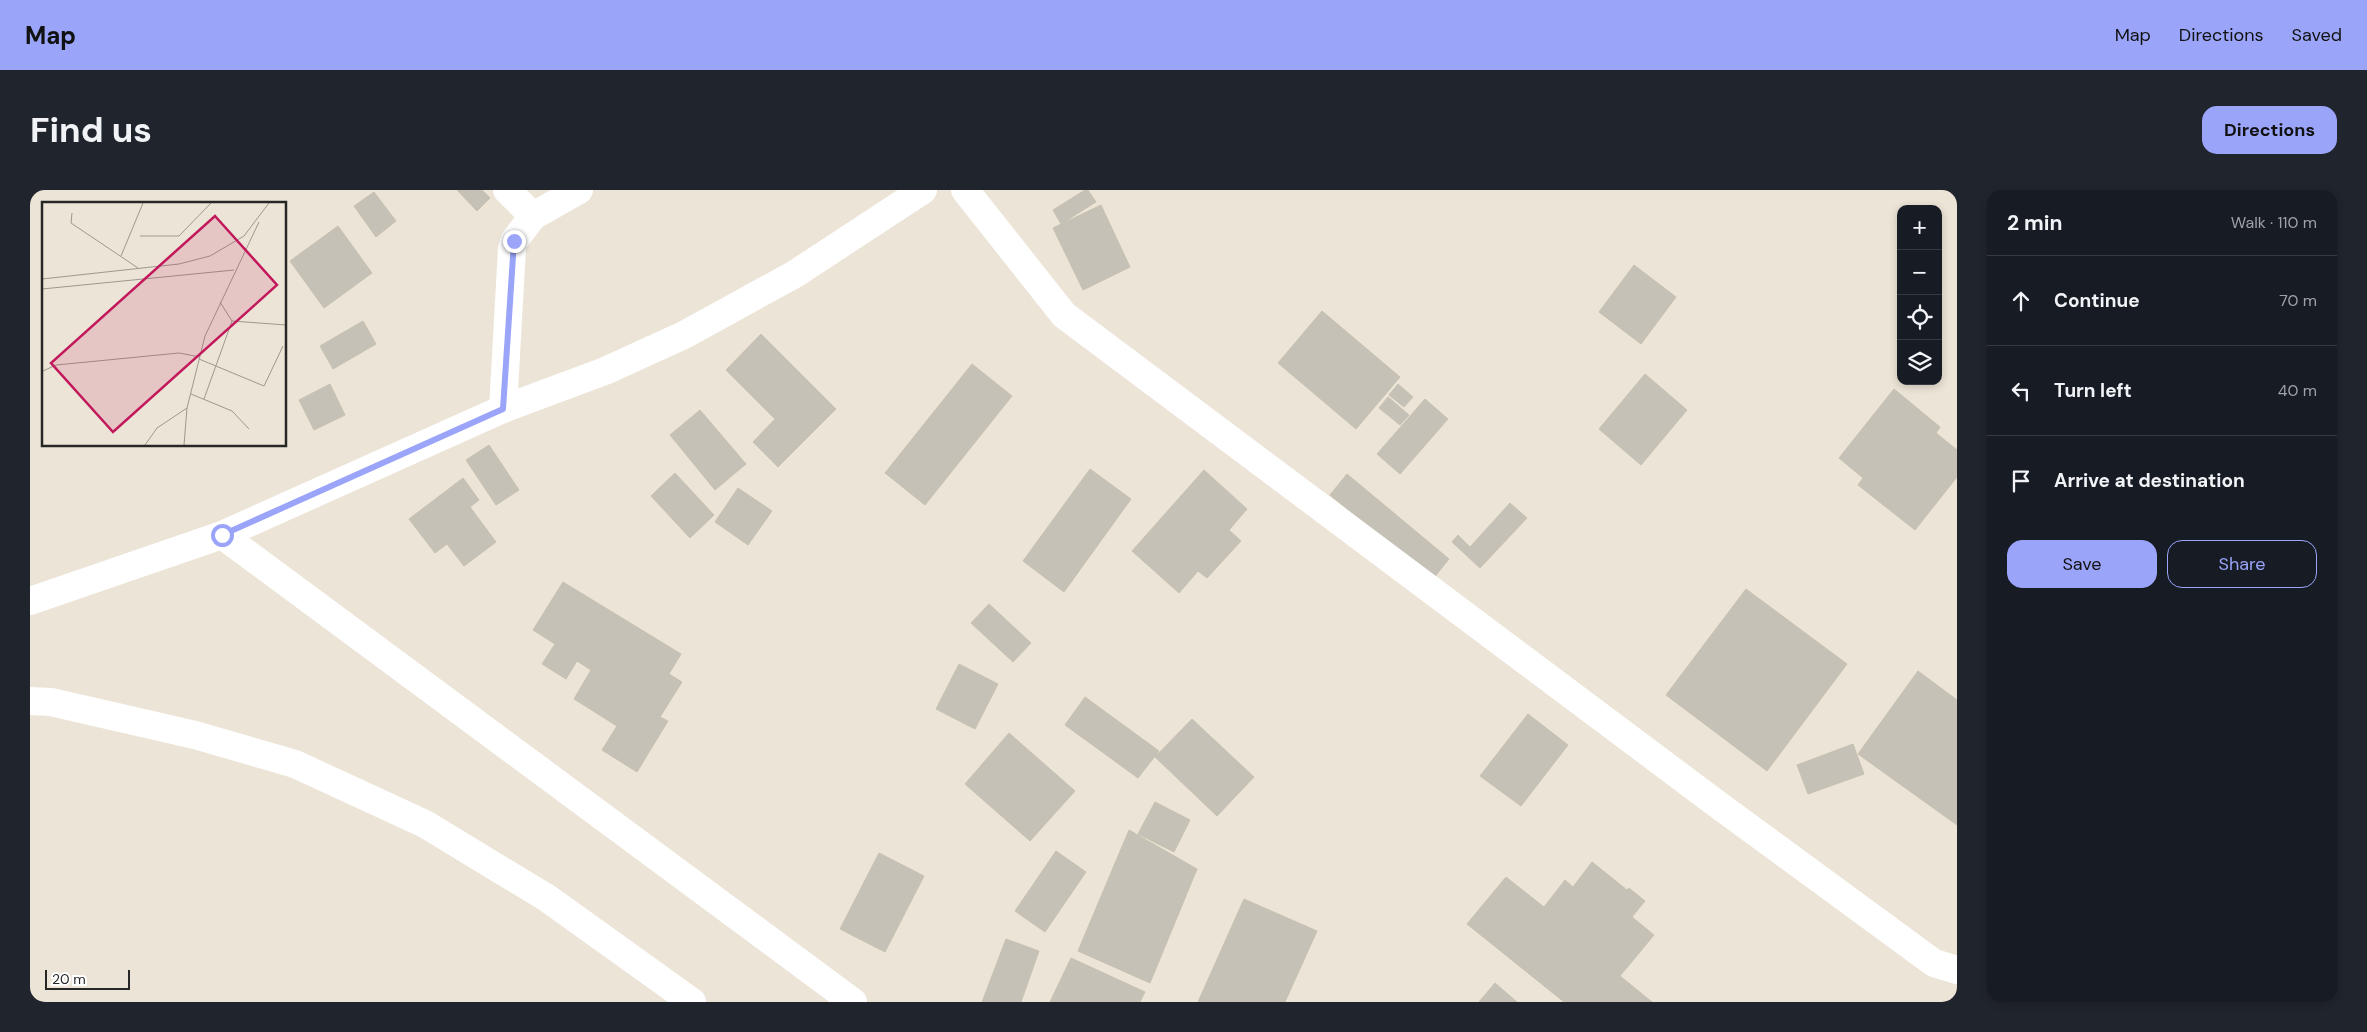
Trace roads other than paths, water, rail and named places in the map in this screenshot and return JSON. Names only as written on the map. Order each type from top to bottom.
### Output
[{"type":"street","points":[[507,190],[532,216]]},
{"type":"street","points":[[503,409],[512,248],[514,241],[532,216],[579,190]]},
{"type":"street","points":[[30,601],[222,535],[503,409],[605,371],[684,335],[796,274],[923,190]]},
{"type":"street","points":[[965,190],[1064,315],[1934,963],[1957,970]]},
{"type":"street","points":[[222,535],[852,1002]]},
{"type":"street","points":[[30,701],[51,702],[195,735],[295,764],[425,824],[547,898],[692,1002]]}]
